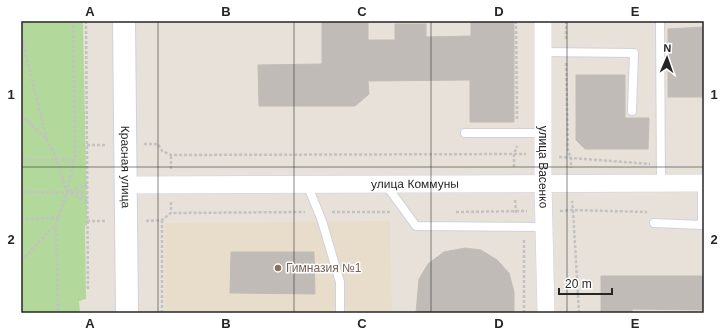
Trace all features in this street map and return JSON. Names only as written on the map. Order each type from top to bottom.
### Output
[{"type":"main road","name":"Красная улица","points":[[124,21],[128,313]]},
{"type":"street","name":"улица Васенко","points":[[542,21],[543,185],[546,313]]},
{"type":"street","name":"улица Коммуны","points":[[126,185],[543,185],[703,183]]},
{"type":"lane","points":[[660,21],[660,184]]},
{"type":"lane","points":[[543,52],[634,53],[632,111]]},
{"type":"lane","points":[[465,133],[543,133]]},
{"type":"lane","points":[[654,223],[702,224],[703,183]]},
{"type":"lane","points":[[307,184],[322,221],[340,282],[340,313]]},
{"type":"lane","points":[[386,184],[416,226],[544,227]]},
{"type":"path","points":[[58,313],[56,225],[67,192],[74,160],[73,21]]},
{"type":"path","points":[[86,21],[88,291]]},
{"type":"path","points":[[566,21],[568,151],[571,158],[570,184],[579,313]]},
{"type":"path","points":[[21,35],[47,140],[57,160],[67,192],[87,201]]},
{"type":"path","points":[[21,115],[47,140]]},
{"type":"path","points":[[87,145],[158,144],[162,151],[171,155],[543,155],[661,164]]},
{"type":"path","points":[[21,160],[74,160]]},
{"type":"path","points":[[67,192],[88,185]]},
{"type":"path","points":[[21,192],[88,193]]},
{"type":"path","points":[[572,210],[649,212]]},
{"type":"path","points":[[21,219],[58,218]]},
{"type":"path","points":[[162,220],[162,313]]},
{"type":"path","points":[[21,261],[56,225]]},
{"type":"shaded area","name":"Гимназия №1","points":[[390,221],[392,313],[165,313],[165,223]]},
{"type":"green space","points":[[21,21],[83,21],[87,225],[85,226],[86,299],[79,301],[80,313],[21,313]]},
{"type":"building","points":[[322,21],[368,21],[368,40],[395,40],[395,24],[426,24],[426,37],[471,36],[471,21],[514,21],[514,122],[470,122],[470,80],[368,81],[369,94],[355,106],[259,106],[258,65],[322,64]]},
{"type":"building","points":[[704,27],[704,97],[668,97],[668,29]]},
{"type":"building","points":[[576,75],[625,75],[625,118],[649,118],[648,149],[585,149],[576,140]]},
{"type":"building","points":[[465,248],[481,250],[497,260],[509,273],[514,292],[514,313],[416,313],[419,279],[428,264],[444,252]]},
{"type":"building","points":[[231,252],[314,252],[315,294],[230,293]]},
{"type":"building","points":[[601,276],[704,276],[704,310],[632,309],[632,313],[601,313]]},
{"type":"place","name":"Гимназия №1","points":[[278,268]]}]
